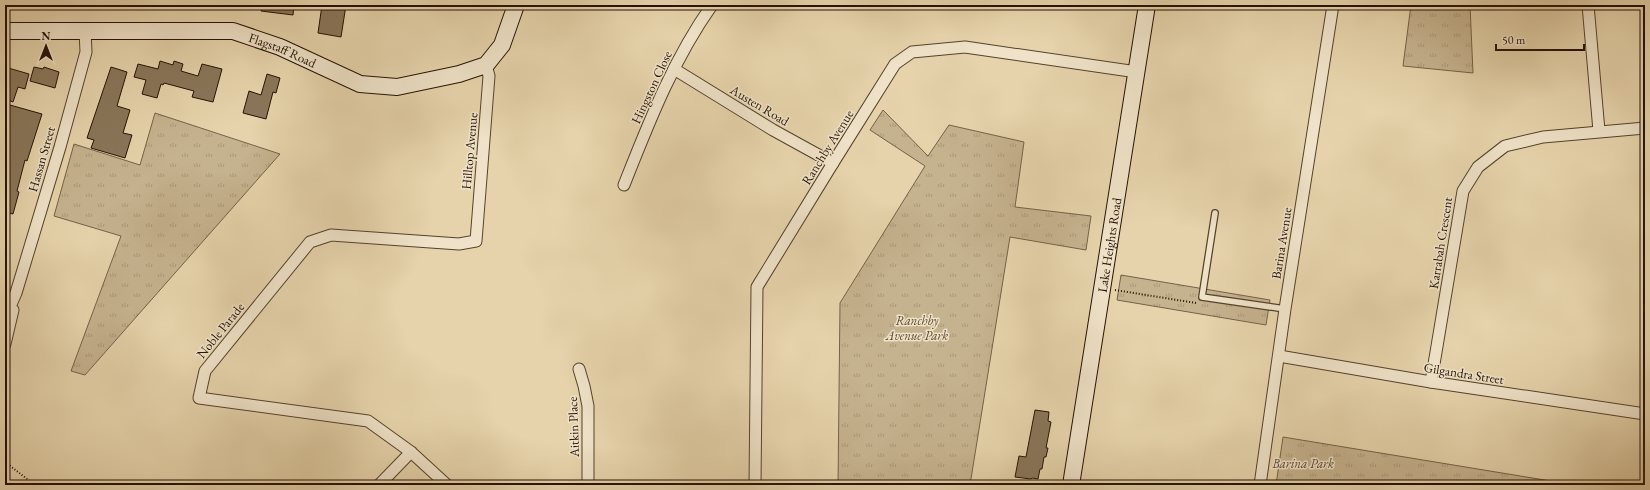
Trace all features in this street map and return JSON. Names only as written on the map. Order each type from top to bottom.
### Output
[{"type":"main road","points":[[486,65],[502,45],[516,5]]},
{"type":"main road","name":"Lake Heights Road","points":[[1071,485],[1147,5]]},
{"type":"main road","name":"Flagstaff Road","points":[[5,31],[232,31],[280,47],[360,84],[397,87],[459,74],[486,65]]},
{"type":"street","name":"Hingston Close","points":[[624,185],[658,98],[699,23],[712,5]]},
{"type":"street","name":"Barina Avenue","points":[[1260,485],[1285,309],[1333,5]]},
{"type":"street","points":[[1588,5],[1599,131]]},
{"type":"street","name":"Hassan Street","points":[[5,344],[16,293],[60,147],[86,52],[85,31]]},
{"type":"street","name":"Ranchby Avenue","points":[[755,485],[757,287],[896,64],[912,52],[966,47],[1137,72]]},
{"type":"street","name":"Hilltop Avenue","points":[[476,241],[489,76],[486,65]]},
{"type":"street","name":"Austen Road","points":[[674,69],[773,130],[833,163]]},
{"type":"street","name":"Karrabah Crescent","points":[[1431,382],[1463,191],[1478,167],[1505,146],[1543,137],[1645,128]]},
{"type":"street","name":"Noble Parade","points":[[447,485],[411,452],[368,421],[200,398],[205,371],[310,242],[331,235],[459,244],[476,241]]},
{"type":"street","name":"Hassan Street","points":[[5,318],[16,293]]},
{"type":"street","name":"Gilgandra Street","points":[[1279,356],[1431,382],[1645,414]]},
{"type":"street","name":"Aitkin Place","points":[[579,369],[588,406],[588,485]]},
{"type":"street","points":[[379,485],[411,452]]},
{"type":"lane","points":[[1215,213],[1202,297],[1285,309]]},
{"type":"path","points":[[1102,288],[1198,304]]},
{"type":"path","points":[[5,462],[35,485]]},
{"type":"green space","points":[[1411,5],[1470,5],[1473,73],[1403,66]]},
{"type":"green space","name":"Ranchby Avenue Park","points":[[883,110],[928,156],[949,125],[1024,142],[1015,207],[1091,216],[1086,250],[1010,237],[970,485],[838,485],[840,303],[925,166],[870,130]]},
{"type":"green space","points":[[155,113],[280,154],[85,375],[71,371],[121,236],[54,216],[74,144],[140,165]]},
{"type":"green space","points":[[1121,275],[1270,300],[1266,325],[1117,300]]},
{"type":"green space","name":"Barina Park","points":[[1283,437],[1575,485],[1276,485]]},
{"type":"building","points":[[262,5],[294,5],[293,15],[261,11]]},
{"type":"building","points":[[322,5],[346,5],[341,37],[318,33]]},
{"type":"building","points":[[160,61],[173,65],[174,61],[183,64],[181,71],[198,76],[202,64],[222,69],[213,102],[192,97],[194,91],[164,83],[163,85],[161,84],[157,98],[142,94],[146,80],[134,77],[138,64],[158,69]]},
{"type":"building","points":[[5,67],[29,74],[25,89],[18,87],[13,102],[5,99]]},
{"type":"building","points":[[34,67],[43,69],[44,67],[59,72],[55,88],[30,81]]},
{"type":"building","points":[[111,67],[127,72],[117,106],[130,110],[123,133],[132,135],[125,158],[91,148],[94,140],[87,138]]},
{"type":"building","points":[[267,74],[280,78],[276,93],[273,92],[266,119],[243,113],[249,91],[261,95]]},
{"type":"building","points":[[10,105],[42,114],[27,161],[25,160],[13,214],[5,212],[5,123]]},
{"type":"building","points":[[1035,410],[1049,412],[1048,421],[1051,422],[1046,448],[1048,448],[1046,457],[1044,457],[1042,469],[1040,469],[1038,479],[1015,477],[1019,456],[1026,457]]}]
